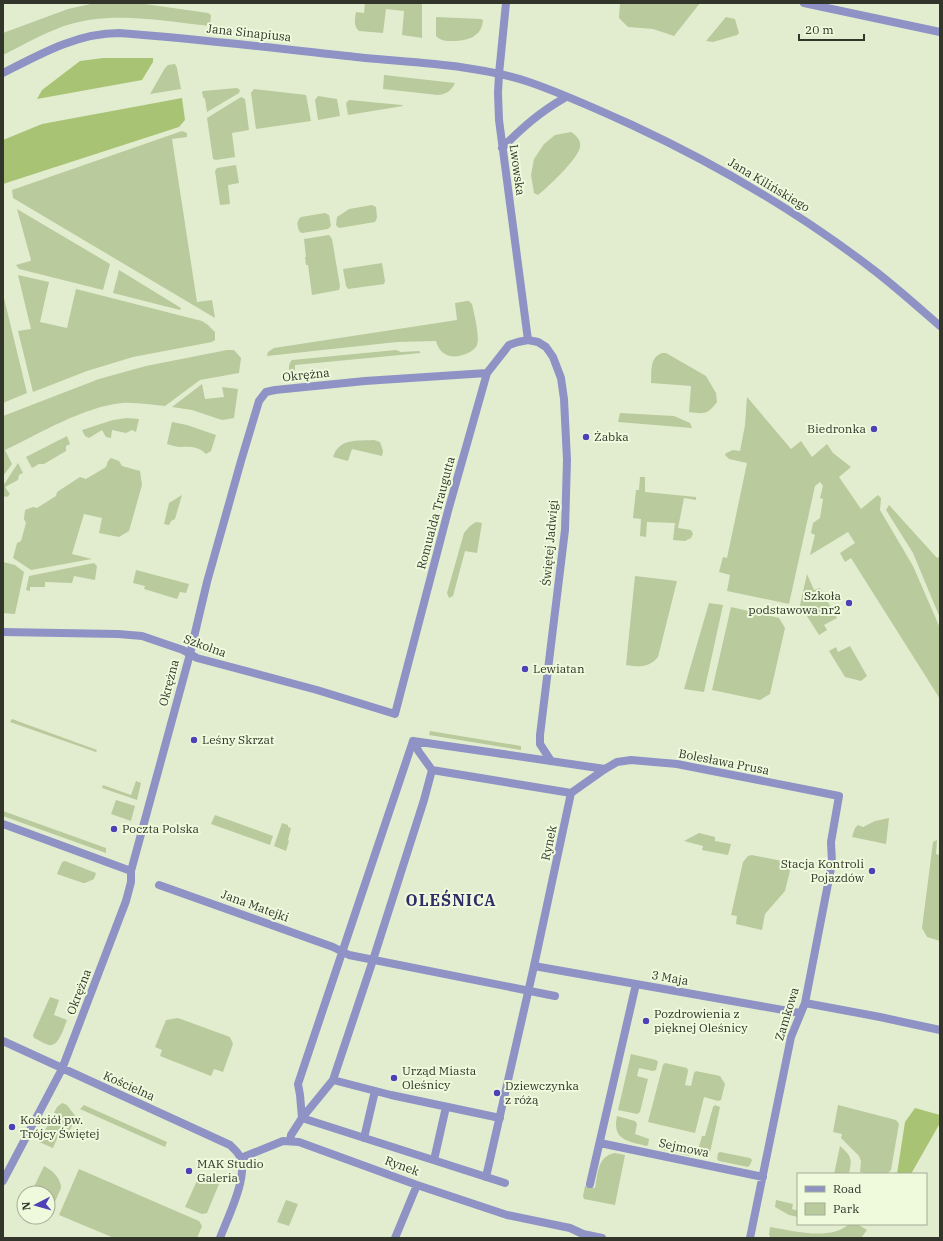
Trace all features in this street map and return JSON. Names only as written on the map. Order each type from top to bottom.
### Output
[{"type":"street","name":"Lwowska","points":[[506,3],[498,100],[502,148],[528,340]]},
{"type":"street","points":[[804,3],[940,32]]},
{"type":"street","name":"Jana Sinapiusa","points":[[3,73],[66,43],[85,37],[111,33],[221,42],[468,68],[500,74]]},
{"type":"street","name":"Jana Kilińskiego","points":[[500,74],[528,82],[602,111],[670,143],[714,166],[810,224],[875,271],[940,326]]},
{"type":"street","points":[[502,148],[522,128],[543,111],[566,97]]},
{"type":"street","name":"Romualda Traugutta","points":[[394,714],[448,511],[487,373],[509,345],[528,340]]},
{"type":"street","name":"Świętej Jadwigi","points":[[528,340],[538,342],[546,347],[553,357],[561,378],[566,429],[567,488],[565,530],[540,735],[540,744],[551,761]]},
{"type":"street","name":"Okrężna","points":[[3,1181],[62,1069],[126,901],[131,882],[131,871],[190,654],[207,582],[259,401],[266,392],[275,390],[365,381],[487,373]]},
{"type":"street","name":"Szkolna","points":[[3,632],[67,632],[142,636],[183,650],[197,658],[317,690],[394,714]]},
{"type":"street","points":[[413,740],[605,769]]},
{"type":"street","points":[[413,740],[419,752],[432,770],[571,793],[605,769]]},
{"type":"street","points":[[302,1118],[298,1084],[413,740]]},
{"type":"street","name":"Bolesława Prusa","points":[[605,769],[617,762],[631,760],[677,764],[839,796]]},
{"type":"street","points":[[220,1238],[237,1194],[242,1173],[241,1158],[283,1141],[290,1140],[291,1135],[302,1118],[333,1080],[373,960],[424,800],[432,770]]},
{"type":"street","name":"Rynek","points":[[486,1177],[529,991],[571,793]]},
{"type":"street","name":"Zamkowa","points":[[750,1238],[791,1037],[805,1003],[832,863],[831,842],[839,796]]},
{"type":"street","points":[[3,824],[131,871]]},
{"type":"street","name":"Jana Matejki","points":[[159,884],[341,952]]},
{"type":"street","points":[[341,952],[373,960],[555,996]]},
{"type":"street","name":"3 Maja","points":[[534,966],[800,1013]]},
{"type":"street","points":[[590,1184],[636,984]]},
{"type":"street","points":[[805,1003],[940,1030]]},
{"type":"street","name":"Kościelna","points":[[3,1041],[230,1145],[238,1152],[241,1158]]},
{"type":"street","points":[[333,1080],[375,1091],[500,1118]]},
{"type":"street","points":[[364,1138],[375,1091]]},
{"type":"street","points":[[434,1160],[446,1106]]},
{"type":"street","points":[[302,1118],[505,1183]]},
{"type":"street","name":"Rynek","points":[[290,1140],[507,1215],[570,1228],[583,1234],[602,1238]]},
{"type":"street","name":"Sejmowa","points":[[600,1143],[763,1177]]},
{"type":"street","points":[[396,1238],[417,1185]]},
{"type":"green space","points":[[95,3],[138,3],[208,13],[211,15],[210,26],[137,18],[82,21],[64,26],[40,36],[3,55],[3,33],[68,9]]},
{"type":"green space","points":[[365,3],[422,3],[422,38],[402,35],[404,11],[386,9],[383,33],[359,31],[355,25],[356,12],[364,13]]},
{"type":"green space","points":[[620,3],[700,3],[674,36],[653,29],[628,27],[619,18]]},
{"type":"green space","points":[[436,17],[483,20],[480,30],[473,37],[458,41],[448,41],[442,40],[436,36]]},
{"type":"green space","points":[[726,17],[735,19],[739,33],[737,35],[713,42],[706,41]]},
{"type":"green space","points":[[103,58],[153,58],[153,62],[142,80],[37,99],[42,90],[80,61]]},
{"type":"green space","points":[[175,64],[181,89],[150,94],[165,68],[168,65]]},
{"type":"green space","points":[[384,75],[455,83],[448,92],[438,95],[383,89]]},
{"type":"green space","points":[[237,88],[240,90],[239,93],[207,112],[203,91]]},
{"type":"green space","points":[[254,89],[306,95],[311,121],[256,129],[251,93]]},
{"type":"green space","points":[[318,96],[337,99],[340,116],[318,120],[315,100]]},
{"type":"green space","points":[[241,97],[245,99],[249,130],[232,133],[235,157],[216,160],[213,159],[207,118]]},
{"type":"green space","points":[[182,98],[185,120],[179,127],[3,184],[3,140],[42,124]]},
{"type":"green space","points":[[349,100],[403,106],[348,115],[346,103]]},
{"type":"green space","points":[[182,131],[187,133],[187,137],[172,139],[197,302],[212,300],[215,318],[13,198],[12,190]]},
{"type":"green space","points":[[571,132],[579,140],[580,147],[578,152],[562,172],[548,186],[538,195],[534,193],[531,175],[534,159],[544,144],[555,135]]},
{"type":"green space","points":[[236,165],[239,183],[228,185],[230,204],[220,205],[215,171],[217,168]]},
{"type":"green space","points":[[372,205],[376,207],[377,218],[375,222],[339,228],[336,225],[337,217],[349,209]]},
{"type":"green space","points":[[17,209],[110,264],[103,290],[19,269],[16,265],[31,260]]},
{"type":"green space","points":[[325,213],[329,215],[331,226],[328,229],[302,233],[300,232],[298,228],[298,220],[301,217]]},
{"type":"green space","points":[[329,235],[332,239],[340,286],[339,290],[312,295],[308,265],[306,265],[304,239]]},
{"type":"green space","points":[[382,263],[385,281],[384,284],[348,289],[346,286],[343,269]]},
{"type":"green space","points":[[119,270],[181,308],[180,310],[113,293]]},
{"type":"green space","points":[[18,275],[49,282],[40,322],[67,328],[76,289],[202,321],[215,332],[215,340],[212,342],[133,357],[87,371],[33,392],[18,331],[31,329]]},
{"type":"green space","points":[[3,294],[27,393],[3,403]]},
{"type":"green space","points":[[469,301],[472,304],[478,341],[477,345],[472,351],[464,355],[447,355],[440,349],[436,341],[397,342],[267,356],[268,352],[274,348],[457,320],[455,303]]},
{"type":"green space","points":[[227,350],[234,350],[241,358],[239,373],[200,380],[165,406],[122,403],[107,405],[77,415],[5,450],[12,464],[3,476],[3,416],[99,379],[146,366]]},
{"type":"green space","points":[[396,350],[401,352],[419,351],[421,353],[295,365],[295,379],[292,379],[289,372],[289,364],[292,360]]},
{"type":"green space","points":[[666,353],[706,376],[716,393],[717,402],[711,409],[705,413],[689,412],[691,386],[651,383],[651,370],[653,362],[658,355]]},
{"type":"green space","points":[[202,384],[205,399],[224,397],[222,387],[238,389],[234,418],[222,420],[192,410],[172,407]]},
{"type":"green space","points":[[747,397],[791,449],[801,441],[812,457],[827,444],[833,453],[851,467],[839,477],[861,509],[878,495],[881,498],[880,510],[913,566],[940,628],[940,699],[851,558],[845,562],[840,553],[855,543],[848,532],[810,555],[815,535],[811,533],[813,523],[820,518],[823,499],[820,498],[823,486],[820,482],[815,486],[789,604],[727,591],[730,575],[719,572],[723,557],[727,558],[747,463],[729,459],[725,455],[733,450],[740,451],[745,425]]},
{"type":"green space","points":[[620,413],[674,416],[690,423],[692,428],[618,422]]},
{"type":"green space","points":[[127,418],[139,419],[136,432],[132,430],[126,433],[112,430],[111,438],[106,437],[102,430],[89,438],[85,436],[82,430],[113,420]]},
{"type":"green space","points":[[172,422],[187,425],[216,435],[211,451],[206,454],[201,450],[194,448],[179,447],[167,444]]},
{"type":"green space","points":[[67,436],[70,444],[66,446],[66,451],[44,464],[39,464],[32,468],[26,457]]},
{"type":"green space","points":[[374,440],[380,442],[383,451],[382,456],[352,449],[348,461],[333,457],[340,446],[344,444],[355,441]]},
{"type":"green space","points":[[111,458],[119,461],[122,466],[140,471],[142,485],[129,531],[119,537],[99,533],[102,518],[84,514],[72,554],[92,559],[31,570],[13,558],[17,543],[21,541],[26,523],[24,519],[25,510],[33,507],[37,508],[56,496],[57,492],[80,477],[86,479],[106,467]]},
{"type":"green space","points":[[18,463],[23,473],[19,475],[18,480],[5,487],[10,494],[7,497],[3,496],[3,486]]},
{"type":"green space","points":[[640,477],[645,477],[645,492],[696,497],[696,500],[684,498],[678,528],[691,530],[693,534],[691,538],[685,541],[673,540],[675,523],[647,522],[646,537],[640,536],[641,519],[633,518],[636,490],[639,490]]},
{"type":"green space","points":[[182,495],[175,519],[171,521],[169,525],[164,524],[169,503]]},
{"type":"green space","points":[[889,505],[937,558],[940,556],[940,618],[913,553],[886,510]]},
{"type":"green space","points":[[476,522],[482,523],[477,553],[465,551],[453,596],[449,598],[447,593],[464,533]]},
{"type":"green space","points":[[3,562],[15,565],[24,572],[15,614],[3,613]]},
{"type":"green space","points":[[94,563],[97,566],[95,580],[74,576],[72,583],[45,582],[45,587],[30,587],[30,591],[26,590],[29,576]]},
{"type":"green space","points":[[136,570],[189,584],[186,593],[180,592],[177,599],[144,589],[145,586],[133,583]]},
{"type":"green space","points":[[807,574],[814,590],[820,588],[837,618],[824,625],[827,630],[819,635],[800,605]]},
{"type":"green space","points":[[635,576],[677,581],[658,657],[655,661],[644,666],[626,665]]},
{"type":"green space","points":[[709,603],[723,605],[704,692],[684,689]]},
{"type":"green space","points":[[731,607],[779,618],[785,628],[770,694],[760,700],[712,690]]},
{"type":"green space","points":[[850,646],[867,676],[861,681],[845,677],[829,651],[836,647],[838,652]]},
{"type":"green space","points":[[12,719],[97,750],[96,752],[10,722]]},
{"type":"green space","points":[[430,731],[521,746],[521,750],[429,735]]},
{"type":"green space","points":[[136,781],[141,783],[137,800],[102,788],[103,785],[131,795]]},
{"type":"green space","points":[[116,800],[135,806],[131,821],[111,814]]},
{"type":"green space","points":[[3,811],[106,848],[106,853],[3,816]]},
{"type":"green space","points":[[215,815],[273,836],[270,845],[211,824]]},
{"type":"green space","points":[[889,818],[886,844],[852,837],[855,828],[858,825],[863,827],[875,821]]},
{"type":"green space","points":[[282,823],[291,828],[286,851],[274,846]]},
{"type":"green space","points":[[699,833],[715,837],[715,841],[731,844],[728,855],[702,850],[703,846],[684,841]]},
{"type":"green space","points":[[937,840],[936,854],[940,855],[940,941],[927,937],[922,928],[933,842]]},
{"type":"green space","points":[[752,855],[792,863],[785,891],[765,914],[762,930],[736,924],[737,916],[731,915],[743,862],[748,856]]},
{"type":"green space","points":[[65,861],[96,873],[94,879],[83,883],[57,874],[62,862]]},
{"type":"green space","points":[[50,997],[59,1000],[54,1015],[67,1020],[63,1032],[53,1045],[45,1044],[34,1038],[33,1035]]},
{"type":"green space","points":[[178,1018],[230,1037],[233,1044],[223,1072],[214,1069],[211,1076],[160,1056],[162,1050],[155,1047],[166,1020]]},
{"type":"green space","points":[[631,1054],[656,1060],[658,1062],[656,1070],[653,1071],[639,1068],[637,1076],[648,1079],[640,1112],[637,1114],[618,1110]]},
{"type":"green space","points":[[665,1063],[687,1068],[688,1071],[685,1085],[691,1086],[694,1073],[696,1071],[720,1076],[725,1084],[721,1100],[718,1101],[704,1097],[695,1133],[648,1122],[663,1065]]},
{"type":"green space","points":[[62,1103],[67,1105],[76,1117],[70,1130],[62,1127],[53,1148],[39,1142],[57,1107]]},
{"type":"green space","points":[[84,1105],[167,1142],[165,1147],[80,1109]]},
{"type":"green space","points":[[715,1105],[720,1107],[709,1157],[707,1159],[698,1150],[702,1136],[705,1136],[713,1107]]},
{"type":"green space","points":[[838,1105],[896,1120],[899,1124],[891,1170],[888,1173],[860,1172],[861,1161],[859,1156],[841,1138],[842,1134],[833,1132]]},
{"type":"green space","points":[[915,1108],[940,1115],[940,1123],[912,1173],[897,1173],[905,1122]]},
{"type":"green space","points":[[617,1116],[635,1121],[637,1124],[635,1134],[649,1139],[648,1145],[646,1146],[633,1143],[622,1138],[617,1130]]},
{"type":"green space","points":[[660,1141],[685,1146],[690,1156],[661,1149],[659,1147]]},
{"type":"green space","points":[[840,1146],[849,1155],[851,1161],[849,1173],[834,1173]]},
{"type":"green space","points":[[720,1152],[750,1158],[752,1160],[748,1167],[719,1161],[717,1159],[718,1153]]},
{"type":"green space","points":[[615,1153],[625,1155],[615,1205],[584,1199],[583,1196],[585,1186],[595,1188],[599,1166],[605,1158]]},
{"type":"green space","points":[[44,1166],[56,1175],[61,1184],[61,1188],[56,1200],[56,1185],[35,1185]]},
{"type":"green space","points":[[79,1169],[199,1221],[202,1226],[197,1238],[114,1238],[59,1215]]},
{"type":"green space","points":[[201,1172],[219,1179],[219,1184],[207,1213],[202,1214],[185,1207]]},
{"type":"green space","points":[[286,1200],[298,1204],[289,1226],[277,1222]]},
{"type":"green space","points":[[776,1200],[793,1204],[792,1209],[797,1211],[797,1217],[789,1215],[775,1207]]},
{"type":"green space","points":[[847,1225],[859,1225],[867,1230],[861,1238],[771,1238],[769,1235],[770,1227],[812,1233],[832,1232]]},
{"type":"place","name":"Biedronka","points":[[874,429]]},
{"type":"place","name":"Żabka","points":[[586,437]]},
{"type":"place","name":"Szkoła podstawowa nr2","points":[[849,603]]},
{"type":"place","name":"Lewiatan","points":[[525,669]]},
{"type":"place","name":"Leśny Skrzat","points":[[194,740]]},
{"type":"place","name":"Poczta Polska","points":[[114,829]]},
{"type":"place","name":"Stacja Kontroli Pojazdów","points":[[872,871]]},
{"type":"place","name":"Pozdrowienia z pięknej Oleśnicy","points":[[646,1021]]},
{"type":"place","name":"Urząd Miasta Oleśnicy","points":[[394,1078]]},
{"type":"place","name":"Dziewczynka z różą","points":[[497,1093]]},
{"type":"place","name":"Kościół pw. Trójcy Świętej","points":[[12,1127]]},
{"type":"place","name":"MAK Studio Galeria","points":[[189,1171]]},
{"type":"district","name":"OLEŚNICA","points":[[451,900]]}]
